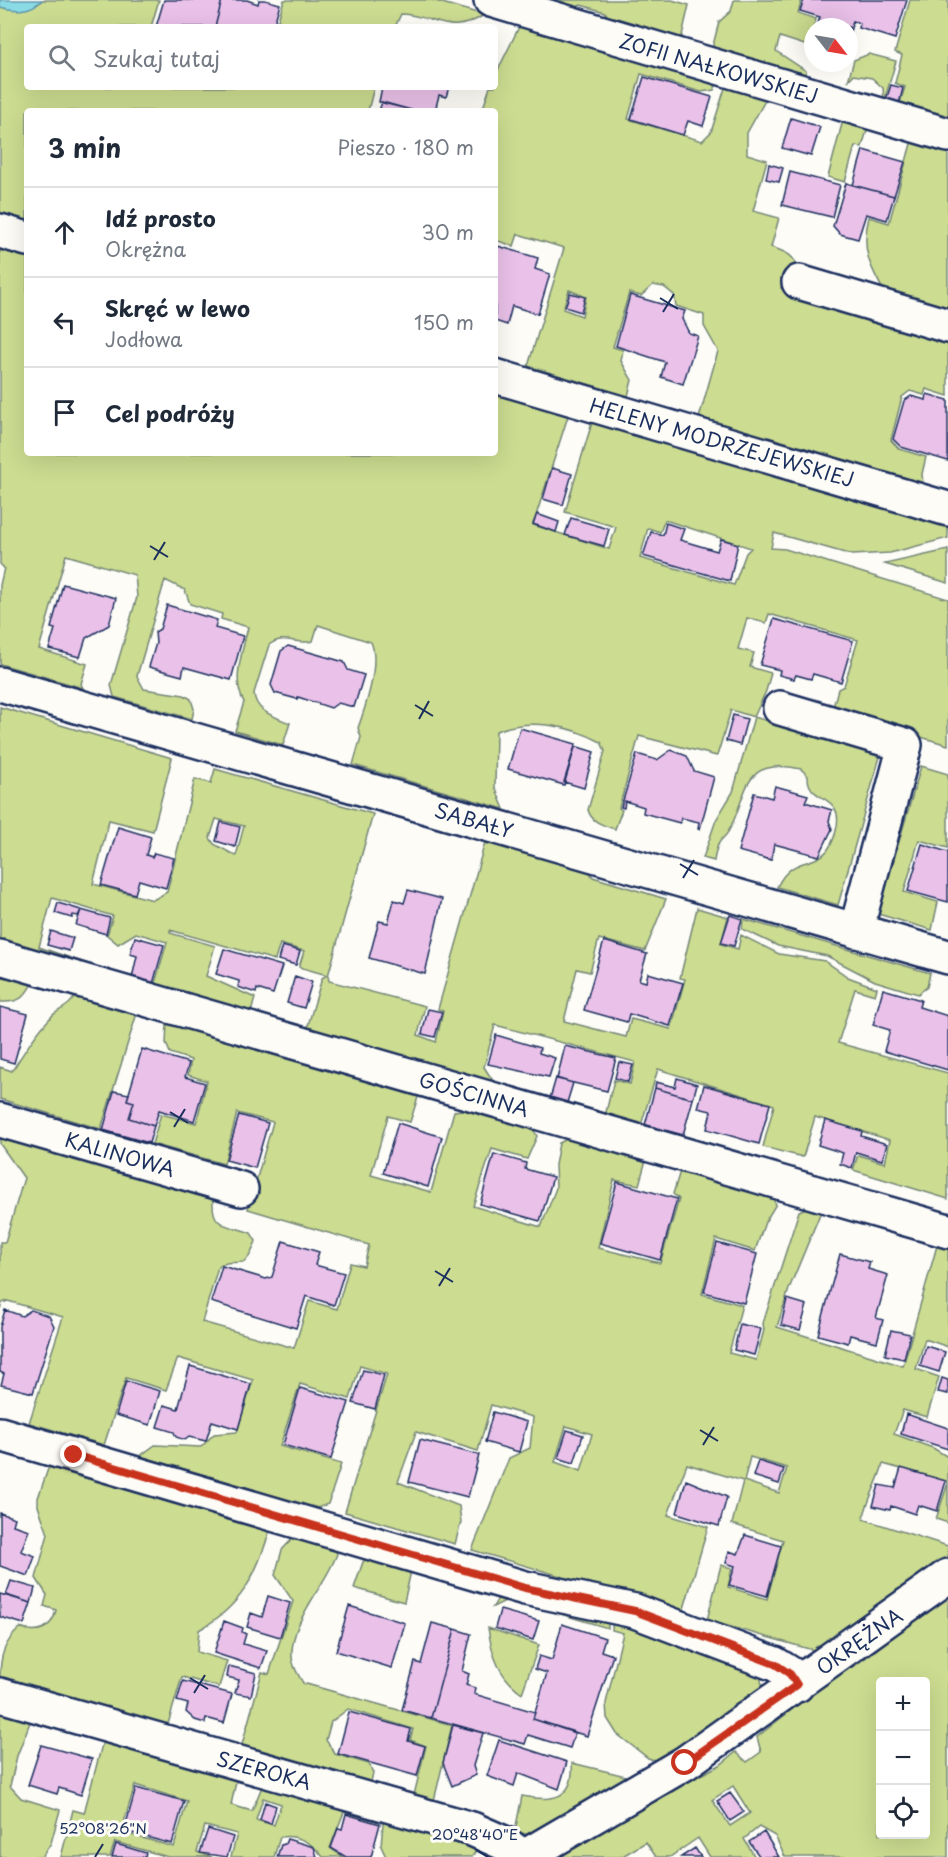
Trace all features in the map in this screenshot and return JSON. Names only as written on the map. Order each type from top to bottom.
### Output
[{"type":"street","name":"ZOFII NAŁKOWSKIEJ","points":[[491,0],[948,135]]},
{"type":"street","points":[[0,231],[24,237]]},
{"type":"street","points":[[799,282],[948,326]]},
{"type":"street","name":"HELENY MODRZEJEWSKIEJ","points":[[498,377],[948,508]]},
{"type":"street","name":"SABAŁY","points":[[0,684],[948,957]]},
{"type":"street","points":[[780,708],[905,745],[856,931]]},
{"type":"street","name":"GOŚCINNA","points":[[0,957],[948,1231]]},
{"type":"street","name":"KALINOWA","points":[[0,1120],[241,1189]]},
{"type":"street","points":[[0,1434],[525,1588],[635,1611],[775,1664],[790,1674],[797,1685]]},
{"type":"street","name":"OKRĘŻNA","points":[[524,1857],[685,1763],[948,1576]]},
{"type":"street","name":"SZEROKA","points":[[0,1695],[472,1829],[506,1844],[524,1857]]},
{"type":"green space","points":[[42,0],[159,0],[152,24],[24,24],[24,90],[373,90],[369,108],[24,108],[24,220],[0,213],[0,7],[38,4]]},
{"type":"green space","points":[[284,0],[432,0],[484,15],[465,24],[442,24],[413,15],[401,14],[396,24],[277,24]]},
{"type":"green space","points":[[546,0],[672,0],[689,5],[681,40],[609,18],[605,12],[581,5],[575,8]]},
{"type":"green space","points":[[734,0],[802,0],[798,13],[813,18],[804,18],[804,45],[780,37],[776,51],[804,70],[806,79],[712,49],[719,22],[731,11]]},
{"type":"green space","points":[[910,0],[948,0],[948,120],[899,106],[905,87],[895,83],[902,55],[895,52]]},
{"type":"green space","points":[[520,25],[717,83],[714,90],[701,92],[641,74],[628,119],[702,141],[711,132],[726,85],[767,97],[747,133],[747,154],[767,160],[753,211],[779,218],[771,247],[789,255],[795,261],[799,271],[787,268],[781,288],[948,337],[948,396],[926,389],[924,395],[910,391],[902,397],[891,440],[899,449],[926,457],[922,474],[923,483],[699,418],[718,351],[704,326],[704,315],[676,306],[674,295],[664,287],[653,285],[641,296],[629,293],[613,347],[623,350],[621,361],[632,380],[628,396],[528,366],[564,248],[518,234],[514,246],[498,241],[498,108],[483,108],[489,90],[498,90],[498,70]],"holes":[[[569,290],[586,297],[582,316],[563,309]]]},
{"type":"green space","points":[[869,54],[896,61],[884,102],[883,88],[872,78],[853,75],[848,81],[851,72],[858,72],[858,58]]},
{"type":"green space","points":[[843,120],[868,127],[862,147],[855,146],[845,182],[828,177]]},
{"type":"green space","points":[[912,140],[948,150],[948,315],[887,297],[872,268],[867,250],[869,217],[889,223]]},
{"type":"green space","points":[[0,242],[24,249],[24,456],[498,456],[498,393],[569,413],[533,525],[609,549],[616,527],[565,512],[594,416],[948,521],[948,538],[890,553],[852,555],[774,533],[771,548],[785,549],[948,599],[948,745],[832,711],[838,689],[844,686],[858,640],[769,614],[766,623],[747,618],[738,649],[754,653],[750,667],[771,673],[766,691],[754,717],[731,710],[717,756],[639,736],[619,808],[622,810],[615,829],[595,821],[588,810],[605,751],[601,742],[576,731],[549,725],[509,727],[496,731],[495,787],[504,809],[353,765],[361,737],[358,728],[373,673],[371,642],[318,625],[313,641],[280,640],[269,645],[254,693],[262,709],[290,723],[283,745],[235,731],[244,702],[238,684],[238,675],[248,627],[221,619],[222,614],[190,604],[185,590],[165,580],[137,676],[144,689],[184,695],[191,699],[194,709],[192,719],[114,697],[111,685],[137,597],[135,575],[66,555],[39,649],[87,664],[81,684],[83,688],[0,664],[0,585],[4,568],[0,564]],"holes":[[[665,520],[751,548],[746,553],[734,585],[640,558],[648,528],[660,532]]]},
{"type":"green space","points":[[948,550],[948,583],[885,564]]},
{"type":"green space","points":[[0,707],[172,758],[153,831],[109,820],[93,884],[153,900],[167,892],[195,779],[211,783],[215,769],[373,814],[328,976],[329,981],[425,1006],[418,1035],[436,1042],[443,1011],[438,1009],[487,835],[585,865],[593,877],[666,899],[645,951],[599,939],[590,972],[577,969],[564,1021],[626,1037],[631,1019],[671,1029],[685,979],[680,978],[697,908],[728,917],[721,944],[738,949],[741,935],[779,954],[825,961],[848,977],[877,988],[875,995],[855,989],[838,1043],[948,1073],[948,1199],[853,1170],[858,1155],[885,1163],[890,1140],[815,1117],[803,1157],[763,1147],[774,1105],[658,1069],[639,1132],[604,1120],[614,1080],[630,1084],[635,1062],[495,1025],[484,1067],[497,1087],[306,1032],[322,978],[327,975],[299,967],[304,951],[280,944],[275,960],[170,930],[170,933],[215,946],[206,976],[255,998],[250,1016],[153,990],[167,942],[136,933],[118,944],[107,935],[113,916],[52,898],[39,947],[103,969],[100,976],[0,943]],"holes":[[[216,819],[244,826],[236,856],[214,844],[210,838]]]},
{"type":"green space","points":[[754,717],[881,753],[838,905],[777,887],[784,875],[793,868],[824,854],[831,845],[836,831],[838,819],[836,810],[813,791],[809,785],[808,776],[801,769],[781,766],[766,768],[756,774],[749,782],[728,832],[718,845],[714,861],[703,858],[716,820],[733,792]]},
{"type":"green space","points":[[921,766],[948,774],[948,848],[919,840],[904,892],[938,902],[932,930],[878,914]]},
{"type":"green space","points":[[743,919],[930,973],[927,987],[918,994],[875,981],[827,956],[778,946],[742,929]]},
{"type":"green space","points":[[0,971],[34,979],[22,998],[0,1002]]},
{"type":"green space","points":[[84,994],[138,1010],[101,1129],[0,1099],[0,1067],[12,1071],[35,1036],[51,1017],[73,999]]},
{"type":"green space","points":[[177,1022],[419,1094],[410,1122],[388,1116],[371,1175],[431,1192],[454,1111],[471,1109],[532,1127],[537,1136],[527,1159],[492,1149],[473,1206],[541,1227],[556,1188],[555,1165],[559,1143],[569,1138],[646,1160],[639,1185],[614,1180],[598,1248],[660,1263],[679,1199],[673,1194],[680,1171],[770,1195],[776,1204],[765,1222],[755,1251],[716,1239],[702,1294],[742,1305],[729,1353],[756,1360],[764,1330],[763,1323],[799,1211],[810,1206],[822,1209],[789,1289],[777,1327],[903,1366],[938,1242],[948,1245],[948,1347],[925,1339],[916,1369],[939,1377],[927,1417],[903,1410],[894,1434],[933,1448],[948,1457],[948,1482],[883,1464],[863,1519],[948,1546],[948,1560],[816,1651],[707,1620],[721,1565],[732,1568],[728,1587],[767,1599],[783,1540],[732,1524],[743,1481],[687,1464],[668,1515],[708,1527],[683,1612],[472,1550],[509,1458],[530,1448],[533,1417],[491,1405],[478,1451],[416,1432],[398,1482],[459,1506],[461,1522],[455,1544],[345,1512],[387,1374],[360,1366],[350,1399],[300,1384],[280,1446],[341,1464],[328,1504],[317,1508],[140,1456],[155,1445],[201,1447],[214,1434],[237,1432],[253,1380],[178,1358],[166,1390],[126,1378],[104,1445],[29,1423],[63,1317],[8,1301],[2,1303],[0,1309],[0,1242],[5,1242],[24,1178],[0,1144],[0,1135],[213,1199],[213,1209],[218,1221],[251,1233],[256,1241],[248,1258],[244,1262],[218,1267],[202,1322],[294,1348],[309,1301],[337,1309],[350,1263],[364,1266],[369,1245],[248,1209],[273,1122],[237,1113],[224,1164],[152,1144],[161,1114],[196,1123],[207,1081],[188,1075],[191,1060],[170,1053],[166,1043],[167,1024]],"holes":[[[566,1426],[592,1434],[581,1471],[555,1462]],[[750,1457],[787,1468],[779,1493],[744,1481]]]},
{"type":"green space","points":[[49,1466],[263,1529],[269,1533],[258,1564],[245,1589],[226,1611],[199,1630],[197,1652],[227,1661],[219,1687],[182,1677],[168,1724],[169,1731],[7,1684],[0,1677],[4,1650],[15,1633],[20,1628],[32,1631],[43,1629],[51,1622],[56,1610],[44,1606],[47,1595],[36,1578],[48,1534],[38,1506],[38,1498]]},
{"type":"green space","points":[[948,1483],[948,1523],[936,1519]]},
{"type":"green space","points":[[294,1537],[335,1549],[337,1554],[296,1630],[292,1657],[296,1671],[303,1683],[452,1725],[433,1805],[413,1799],[426,1746],[410,1740],[413,1729],[348,1709],[331,1722],[326,1740],[335,1754],[369,1764],[373,1773],[370,1786],[240,1752],[262,1672],[269,1674],[293,1601],[275,1575],[282,1550]]},
{"type":"green space","points":[[367,1558],[411,1571],[404,1602],[354,1588],[363,1562]]},
{"type":"green space","points":[[501,1593],[608,1613],[608,1628],[509,1599],[493,1607]]},
{"type":"green space","points":[[948,1596],[948,1857],[785,1857],[775,1836],[759,1827],[744,1839],[755,1857],[710,1857],[698,1838],[670,1857],[656,1857],[646,1842],[621,1857],[558,1857],[667,1792],[720,1765],[736,1752],[747,1762],[761,1752],[757,1737],[847,1666],[852,1668]],"holes":[[[733,1786],[750,1813],[730,1826],[712,1800]]]},
{"type":"green space","points":[[613,1614],[760,1673],[762,1686],[758,1701],[657,1761],[648,1758],[617,1734],[607,1718],[606,1703],[623,1633],[612,1630]]},
{"type":"green space","points":[[488,1628],[539,1645],[522,1693],[502,1673],[492,1648]]},
{"type":"green space","points":[[0,1708],[32,1717],[17,1756],[10,1786],[21,1798],[60,1810],[51,1843],[42,1857],[0,1857]]},
{"type":"green space","points":[[104,1737],[237,1777],[231,1805],[252,1811],[261,1789],[266,1785],[433,1830],[477,1849],[472,1857],[386,1857],[381,1846],[383,1823],[344,1812],[330,1848],[343,1857],[323,1857],[304,1841],[286,1836],[280,1837],[274,1857],[231,1857],[237,1834],[205,1826],[197,1852],[212,1857],[168,1857],[115,1842],[110,1857],[61,1857],[73,1810],[84,1813]],"holes":[[[135,1785],[187,1801],[174,1847],[121,1832]],[[263,1798],[281,1804],[274,1825],[256,1820]]]},
{"type":"green space","points":[[572,1763],[634,1778],[529,1835],[515,1831],[522,1796],[542,1799],[559,1796],[570,1785]]},
{"type":"water","points":[[0,0],[42,0],[27,9],[17,10],[0,7]]},
{"type":"building","points":[[164,0],[222,0],[216,24],[157,24]]},
{"type":"building","points":[[222,0],[247,0],[258,4],[259,0],[265,0],[280,4],[274,24],[216,24]]},
{"type":"building","points":[[804,0],[907,0],[895,39],[859,28],[858,18],[820,18],[800,11]]},
{"type":"building","points":[[644,77],[712,97],[703,126],[688,121],[683,135],[631,119]]},
{"type":"building","points":[[891,85],[903,88],[899,104],[886,100]]},
{"type":"building","points":[[381,90],[448,90],[446,97],[439,95],[436,108],[403,108],[379,102]]},
{"type":"building","points":[[382,102],[404,108],[380,108]]},
{"type":"building","points":[[791,118],[820,127],[811,156],[782,148]]},
{"type":"building","points":[[863,150],[905,162],[894,196],[853,185]]},
{"type":"building","points":[[769,164],[783,168],[779,182],[766,179]]},
{"type":"building","points":[[790,172],[840,185],[832,217],[782,205]]},
{"type":"building","points":[[846,183],[894,196],[887,220],[866,214],[858,239],[840,234],[833,226]]},
{"type":"building","points":[[498,246],[538,258],[535,269],[550,274],[538,314],[512,306],[507,325],[498,322]]},
{"type":"building","points":[[570,293],[585,297],[581,312],[565,307]]},
{"type":"building","points":[[630,295],[685,311],[682,319],[689,333],[698,336],[683,384],[661,377],[665,362],[616,346]]},
{"type":"building","points":[[927,394],[948,400],[948,461],[901,447],[893,439],[904,401],[911,396],[926,400]]},
{"type":"building","points":[[552,468],[572,474],[563,505],[543,499]]},
{"type":"building","points":[[537,514],[559,522],[556,532],[533,524]]},
{"type":"building","points":[[571,518],[609,529],[604,546],[565,535]]},
{"type":"building","points":[[666,523],[684,529],[680,540],[717,551],[721,539],[738,544],[730,581],[643,556],[651,532],[663,535]]},
{"type":"building","points":[[63,584],[116,598],[109,625],[86,638],[80,657],[49,649],[55,629],[51,628]]},
{"type":"building","points":[[167,605],[217,620],[215,628],[243,636],[231,680],[184,667],[182,676],[149,667],[156,643],[155,632],[160,629]]},
{"type":"building","points":[[774,619],[853,641],[841,682],[813,674],[811,679],[796,675],[794,679],[779,675],[780,670],[760,665]]},
{"type":"building","points":[[288,646],[344,662],[348,670],[364,675],[354,707],[338,703],[331,708],[298,697],[297,699],[275,693],[271,685],[281,651]]},
{"type":"building","points":[[733,715],[747,719],[740,745],[726,741]]},
{"type":"building","points":[[520,728],[576,744],[564,785],[508,769]]},
{"type":"building","points":[[575,746],[594,752],[584,788],[564,782]]},
{"type":"building","points":[[671,750],[687,756],[694,771],[714,777],[700,829],[698,828],[699,822],[681,818],[680,823],[643,813],[644,807],[625,801],[624,808],[621,807],[637,754],[657,760]]},
{"type":"building","points":[[775,786],[808,795],[805,802],[832,810],[829,821],[832,829],[819,856],[774,844],[771,860],[738,851],[754,793],[772,798]]},
{"type":"building","points":[[221,822],[240,827],[235,847],[216,841]]},
{"type":"building","points":[[118,827],[151,837],[146,855],[152,857],[154,853],[174,858],[166,888],[139,880],[135,894],[101,885]]},
{"type":"building","points":[[922,844],[948,852],[948,902],[908,891]]},
{"type":"building","points":[[408,890],[442,899],[425,974],[369,958],[379,921],[388,923],[394,900],[404,903]]},
{"type":"building","points":[[58,903],[81,910],[78,916],[73,915],[72,918],[55,913]]},
{"type":"building","points":[[81,910],[110,918],[106,934],[76,925]]},
{"type":"building","points":[[730,915],[742,919],[734,946],[721,943]]},
{"type":"building","points":[[51,931],[73,938],[69,951],[47,945]]},
{"type":"building","points":[[135,937],[164,945],[153,984],[132,978],[137,956],[130,954]]},
{"type":"building","points":[[604,941],[647,954],[639,980],[646,982],[648,973],[683,983],[670,1026],[629,1014],[627,1022],[584,1010]]},
{"type":"building","points":[[282,946],[300,951],[296,965],[278,960]]},
{"type":"building","points":[[224,949],[282,966],[273,994],[257,989],[256,993],[238,987],[239,981],[216,974]]},
{"type":"building","points":[[295,976],[312,982],[304,1008],[287,1003]]},
{"type":"building","points":[[883,989],[921,1000],[919,1007],[948,1016],[948,1070],[884,1051],[890,1030],[873,1025]]},
{"type":"building","points":[[0,1007],[28,1014],[14,1063],[0,1059]]},
{"type":"building","points":[[428,1009],[442,1012],[435,1037],[422,1034]]},
{"type":"building","points":[[496,1035],[540,1048],[539,1053],[555,1058],[549,1077],[488,1064]]},
{"type":"building","points":[[565,1046],[616,1058],[607,1091],[557,1079]]},
{"type":"building","points":[[142,1049],[189,1063],[185,1077],[205,1083],[194,1121],[159,1110],[154,1126],[129,1118],[134,1102],[127,1100]]},
{"type":"building","points":[[619,1062],[633,1065],[628,1082],[615,1078]]},
{"type":"building","points":[[556,1078],[573,1083],[566,1106],[549,1102]]},
{"type":"building","points":[[677,1078],[697,1084],[693,1099],[655,1088],[656,1082],[675,1087]]},
{"type":"building","points":[[704,1085],[770,1104],[759,1144],[707,1129],[711,1111],[698,1108]]},
{"type":"building","points":[[655,1088],[693,1099],[683,1135],[645,1125]]},
{"type":"building","points":[[114,1091],[129,1094],[127,1100],[134,1102],[129,1118],[154,1126],[149,1143],[103,1130]]},
{"type":"building","points":[[239,1115],[268,1123],[255,1168],[226,1160]]},
{"type":"building","points":[[825,1120],[862,1131],[861,1136],[887,1144],[882,1160],[856,1152],[852,1168],[840,1164],[843,1153],[818,1145]]},
{"type":"building","points":[[398,1123],[442,1137],[428,1187],[383,1173]]},
{"type":"building","points":[[494,1154],[526,1163],[525,1169],[553,1177],[540,1221],[480,1204]]},
{"type":"building","points":[[617,1182],[677,1199],[660,1260],[600,1243]]},
{"type":"building","points":[[283,1241],[319,1252],[315,1265],[344,1273],[334,1305],[306,1296],[296,1328],[211,1302],[222,1266],[266,1279],[272,1277]]},
{"type":"building","points":[[717,1243],[757,1254],[744,1303],[704,1292]]},
{"type":"building","points":[[840,1254],[870,1262],[868,1269],[888,1275],[876,1318],[883,1320],[877,1342],[850,1335],[848,1343],[818,1335]]},
{"type":"building","points":[[787,1299],[807,1305],[800,1330],[781,1325]]},
{"type":"building","points":[[5,1310],[22,1316],[31,1310],[49,1316],[54,1326],[33,1393],[1,1385],[4,1374],[0,1372],[0,1327]]},
{"type":"building","points":[[740,1324],[761,1329],[754,1355],[734,1350]]},
{"type":"building","points":[[891,1330],[910,1334],[904,1359],[885,1355]]},
{"type":"building","points":[[926,1346],[945,1352],[939,1372],[920,1366]]},
{"type":"building","points":[[190,1366],[251,1384],[238,1429],[212,1421],[206,1441],[189,1437],[185,1440],[176,1437],[174,1432],[157,1427],[164,1405],[178,1409]]},
{"type":"building","points":[[363,1370],[384,1375],[375,1409],[353,1403]]},
{"type":"building","points":[[942,1378],[948,1380],[948,1394],[938,1392]]},
{"type":"building","points":[[126,1381],[160,1391],[150,1425],[116,1415]]},
{"type":"building","points":[[300,1388],[349,1402],[331,1459],[283,1445]]},
{"type":"building","points":[[493,1412],[527,1422],[519,1452],[485,1442]]},
{"type":"building","points":[[906,1414],[948,1428],[948,1449],[901,1434]]},
{"type":"building","points":[[567,1430],[583,1435],[574,1463],[558,1458]]},
{"type":"building","points":[[420,1440],[479,1455],[468,1497],[409,1482]]},
{"type":"building","points":[[758,1461],[784,1469],[779,1484],[753,1476]]},
{"type":"building","points":[[901,1468],[946,1481],[937,1511],[918,1505],[915,1514],[891,1506],[890,1510],[873,1506],[879,1485],[895,1488]]},
{"type":"building","points":[[686,1480],[727,1497],[719,1526],[677,1513]]},
{"type":"building","points":[[0,1513],[15,1518],[13,1525],[29,1530],[21,1551],[35,1556],[28,1576],[0,1566]]},
{"type":"building","points":[[745,1535],[781,1546],[767,1596],[729,1585],[735,1566],[726,1563],[729,1551],[738,1554]]},
{"type":"building","points":[[11,1581],[35,1588],[31,1603],[6,1595]]},
{"type":"building","points":[[0,1594],[31,1603],[24,1624],[0,1617]]},
{"type":"building","points":[[268,1596],[290,1603],[280,1637],[247,1627],[251,1613],[262,1617]]},
{"type":"building","points":[[349,1606],[405,1623],[392,1668],[336,1651]]},
{"type":"building","points":[[500,1610],[539,1621],[533,1640],[495,1628]]},
{"type":"building","points":[[224,1621],[243,1628],[242,1632],[246,1634],[243,1644],[267,1651],[261,1668],[214,1653]]},
{"type":"building","points":[[432,1623],[455,1629],[431,1718],[402,1710],[415,1662],[421,1664]]},
{"type":"building","points":[[562,1624],[605,1638],[601,1651],[613,1655],[587,1736],[533,1719],[547,1673],[535,1669],[539,1656],[552,1660]]},
{"type":"building","points":[[455,1629],[471,1634],[462,1671],[469,1674],[466,1685],[475,1688],[474,1694],[535,1712],[533,1719],[575,1733],[570,1748],[528,1735],[525,1744],[431,1718]]},
{"type":"building","points":[[229,1666],[256,1673],[251,1696],[235,1693],[239,1680],[227,1677]]},
{"type":"building","points":[[183,1681],[232,1694],[224,1723],[206,1718],[205,1723],[195,1720],[186,1712],[188,1704],[177,1701]]},
{"type":"building","points":[[349,1712],[411,1729],[408,1741],[425,1746],[417,1776],[338,1754]]},
{"type":"building","points":[[453,1725],[483,1733],[473,1766],[476,1775],[452,1786],[443,1763]]},
{"type":"building","points":[[499,1740],[567,1762],[559,1789],[518,1773],[514,1786],[487,1776]]},
{"type":"building","points":[[41,1745],[92,1759],[81,1795],[59,1788],[57,1794],[28,1785]]},
{"type":"building","points":[[136,1788],[184,1801],[172,1844],[124,1831]]},
{"type":"building","points":[[730,1793],[744,1812],[730,1821],[717,1801]]},
{"type":"building","points":[[265,1802],[276,1806],[271,1824],[260,1820]]},
{"type":"building","points":[[346,1814],[380,1824],[371,1857],[346,1857],[331,1848],[338,1828],[342,1829]]},
{"type":"building","points":[[208,1829],[233,1837],[227,1857],[200,1853]]},
{"type":"building","points":[[764,1832],[779,1857],[760,1857],[749,1842]]},
{"type":"building","points":[[287,1839],[314,1847],[317,1857],[277,1857],[281,1845],[285,1844]]},
{"type":"building","points":[[116,1844],[146,1853],[145,1857],[112,1857]]},
{"type":"building","points":[[695,1848],[701,1857],[681,1857]]},
{"type":"route","points":[[74,1455],[525,1588],[635,1611],[713,1642],[757,1656],[781,1667],[790,1674],[797,1685],[685,1763]]}]
